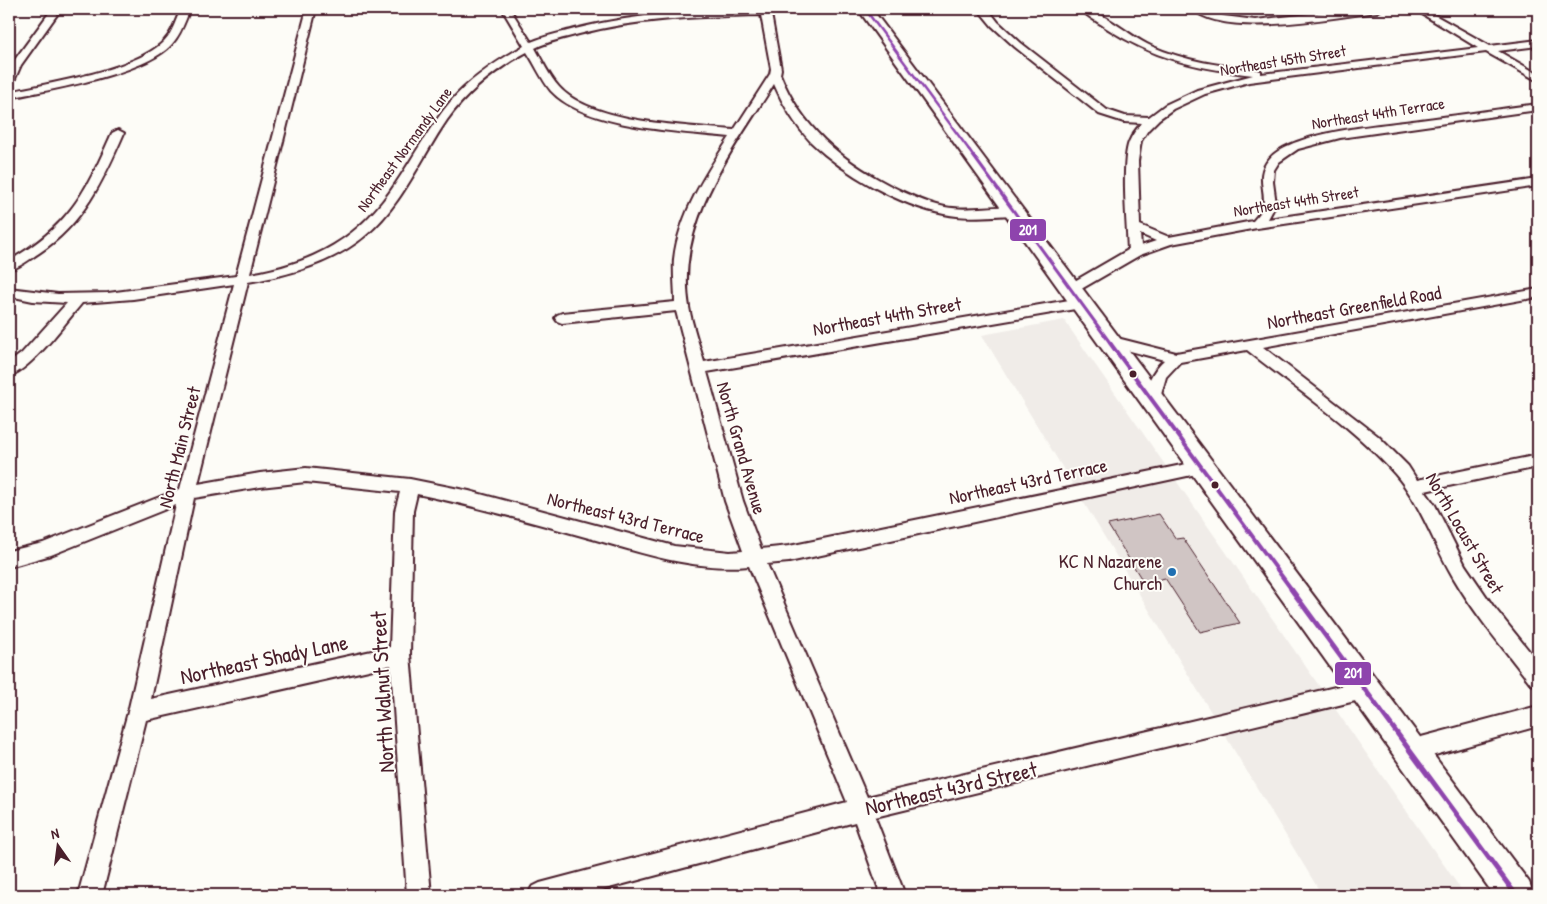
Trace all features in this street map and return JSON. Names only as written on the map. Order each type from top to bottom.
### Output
[{"type":"main road","points":[[865,9],[1516,895]]},
{"type":"street","points":[[9,81],[16,65],[56,9]]},
{"type":"street","points":[[9,95],[114,69],[150,56],[170,40],[185,9]]},
{"type":"street","name":"North Main Street","points":[[90,895],[138,712],[187,493],[311,9]]},
{"type":"street","points":[[506,9],[555,89],[572,102],[589,111],[650,125],[736,134]]},
{"type":"street","points":[[767,9],[776,69],[775,74],[791,109],[816,139],[848,164],[895,192],[923,205],[946,212],[1014,211]]},
{"type":"street","name":"Northeast Normandy Lane","points":[[9,292],[32,296],[78,299],[139,294],[266,276],[306,264],[341,247],[367,228],[384,209],[454,104],[483,77],[517,54],[540,42],[582,30],[651,16],[767,9],[782,12],[810,9]]},
{"type":"street","points":[[983,9],[995,24],[1018,46],[1102,112],[1134,142],[1134,252]]},
{"type":"street","points":[[1085,9],[1134,41],[1166,54],[1198,64],[1256,73],[1282,74]]},
{"type":"street","points":[[1197,9],[1222,19],[1248,23],[1377,9]]},
{"type":"street","points":[[1418,9],[1538,78]]},
{"type":"street","name":"Northeast 45th Street","points":[[1134,142],[1150,120],[1188,98],[1238,81],[1538,43]]},
{"type":"street","points":[[1198,64],[1209,71],[1216,80],[1210,89]]},
{"type":"street","name":"North Grand Avenue","points":[[775,74],[713,172],[689,224],[681,259],[682,306],[734,501],[755,558],[861,809],[893,895]]},
{"type":"street","points":[[763,92],[782,92]]},
{"type":"street","name":"Northeast 44th Terrace","points":[[1271,205],[1267,179],[1271,166],[1278,156],[1301,145],[1340,135],[1538,107]]},
{"type":"street","points":[[1102,112],[1124,119],[1150,120]]},
{"type":"street","points":[[9,266],[52,238],[80,208],[102,169],[118,133]]},
{"type":"street","name":"Northeast 44th Street","points":[[699,368],[1076,296],[1134,252],[1168,241],[1257,224],[1538,183]]},
{"type":"street","points":[[1257,224],[1271,205],[1296,218]]},
{"type":"street","points":[[1134,227],[1168,241]]},
{"type":"street","name":"Northeast Greenfield Road","points":[[1109,342],[1176,358],[1538,293]]},
{"type":"street","points":[[9,372],[28,357],[78,299]]},
{"type":"street","points":[[562,318],[682,306]]},
{"type":"street","name":"North Locust Street","points":[[1251,346],[1372,440],[1402,471],[1415,487],[1429,510],[1445,546],[1486,612],[1538,677]]},
{"type":"street","points":[[1153,401],[1156,380],[1163,368],[1176,358]]},
{"type":"street","points":[[1415,487],[1538,461]]},
{"type":"street","name":"Northeast 43rd Terrace","points":[[9,559],[46,550],[187,493],[260,480],[306,475],[410,486],[469,498],[674,554],[730,560],[789,554],[1201,466]]},
{"type":"street","name":"North Walnut Street","points":[[410,486],[404,511],[400,654],[419,895]]},
{"type":"street","name":"Northeast Shady Lane","points":[[138,712],[400,654]]},
{"type":"street","name":"Northeast 43rd Street","points":[[540,895],[861,809],[1365,690]]},
{"type":"street","points":[[1410,751],[1538,716]]},
{"type":"shaded area","points":[[1064,320],[1465,895],[1322,895],[982,335]]},
{"type":"building","name":"KC N Nazarene Church","points":[[1159,514],[1176,539],[1183,538],[1240,623],[1200,632],[1165,578],[1144,583],[1108,525]]},
{"type":"transit line","name":"201","points":[[865,9],[1516,895]]},
{"type":"place","name":"KC N Nazarene Church","points":[[1172,572]]}]
